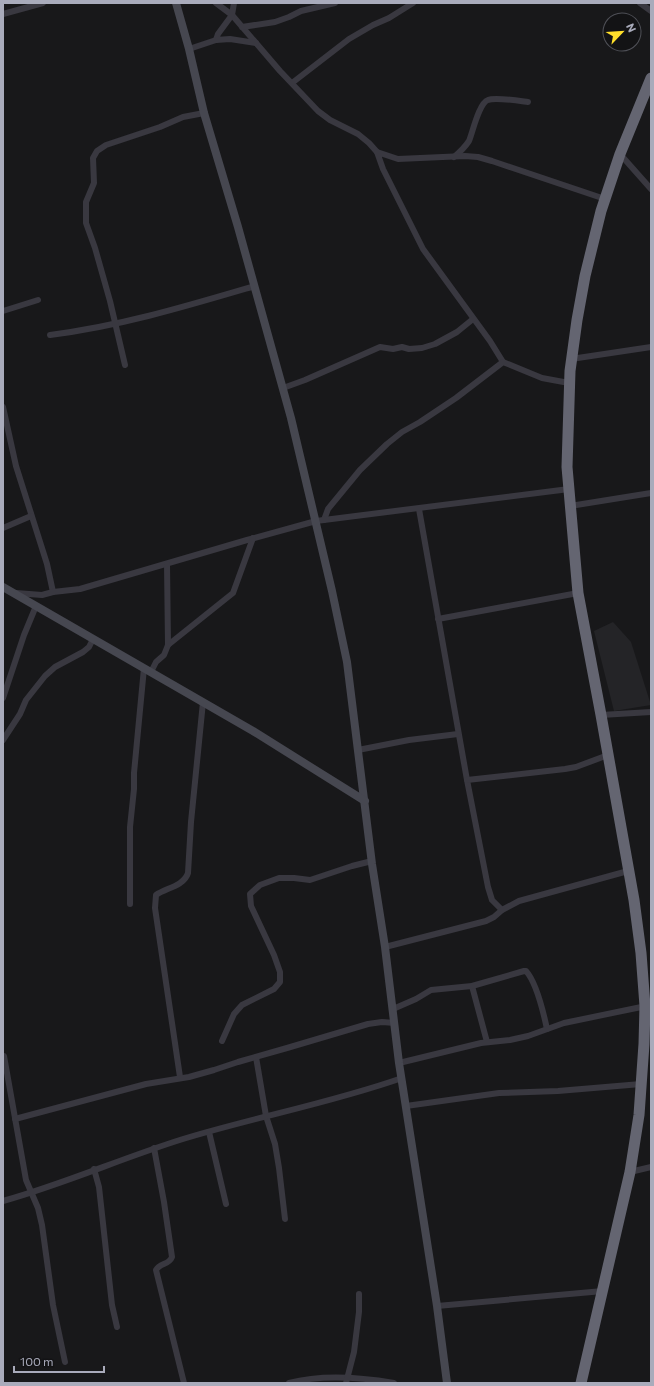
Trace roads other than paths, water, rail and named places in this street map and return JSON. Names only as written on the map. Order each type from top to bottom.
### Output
[{"type":"highway","points":[[581,1383],[630,1172],[639,1115],[648,1005],[634,900],[578,594],[567,467],[569,384],[571,359],[585,276],[605,199],[620,154],[651,78]]},
{"type":"main road","points":[[176,3],[189,49],[204,113],[255,286],[320,521],[332,591],[347,662],[399,1063],[437,1306],[446,1383]]},
{"type":"main road","points":[[3,587],[203,702],[328,776],[365,801]]},
{"type":"street","points":[[3,14],[43,3]]},
{"type":"street","points":[[216,3],[232,16],[318,111],[330,120],[358,134],[370,143],[378,152],[383,169],[423,249],[490,341],[503,362],[542,378],[569,384]]},
{"type":"street","points":[[216,40],[218,34],[232,16],[234,3]]},
{"type":"street","points":[[242,27],[275,22],[289,18],[301,11],[335,3]]},
{"type":"street","points":[[292,83],[349,39],[373,25],[389,18],[412,3]]},
{"type":"street","points":[[640,3],[651,11]]},
{"type":"street","points":[[189,49],[216,40],[230,39],[256,43]]},
{"type":"street","points":[[454,157],[468,142],[484,102],[490,99],[528,102]]},
{"type":"street","points":[[125,366],[97,255],[86,223],[86,202],[94,184],[93,158],[97,151],[106,145],[160,127],[183,117],[204,113]]},
{"type":"street","points":[[378,152],[398,159],[478,157],[492,160],[605,199]]},
{"type":"street","points":[[620,154],[651,189]]},
{"type":"street","points":[[50,335],[115,325],[180,309],[255,286]]},
{"type":"street","points":[[3,312],[38,300]]},
{"type":"street","points":[[283,388],[380,347],[393,349],[402,347],[413,349],[435,344],[457,332],[473,319]]},
{"type":"street","points":[[571,359],[651,347]]},
{"type":"street","points":[[320,521],[360,470],[387,444],[402,432],[456,398],[503,362]]},
{"type":"street","points":[[3,407],[16,466],[47,564],[53,592]]},
{"type":"street","points":[[15,593],[42,594],[80,589],[253,538],[320,521],[569,488]]},
{"type":"street","points":[[570,506],[651,493]]},
{"type":"street","points":[[419,509],[466,780],[488,888],[492,900],[502,910]]},
{"type":"street","points":[[3,528],[31,516]]},
{"type":"street","points":[[168,645],[233,593],[253,538]]},
{"type":"street","points":[[130,904],[130,827],[134,773],[148,670],[164,655],[168,645],[167,564]]},
{"type":"street","points":[[438,619],[578,594]]},
{"type":"street","points":[[3,698],[24,635],[36,606]]},
{"type":"street","points":[[3,740],[20,714],[26,700],[44,676],[55,667],[83,652],[89,647],[93,639]]},
{"type":"street","points":[[180,1077],[156,915],[156,895],[161,891],[183,882],[188,873],[191,822],[203,702]]},
{"type":"street","points":[[601,714],[651,712]]},
{"type":"street","points":[[358,750],[409,740],[458,734]]},
{"type":"street","points":[[466,780],[576,767],[608,754]]},
{"type":"street","points":[[222,1041],[234,1014],[242,1004],[274,988],[280,982],[280,972],[274,955],[251,906],[250,894],[260,885],[279,878],[310,880],[372,861]]},
{"type":"street","points":[[385,947],[486,921],[519,901],[628,871]]},
{"type":"street","points":[[393,1009],[416,999],[431,990],[472,986],[517,972],[526,971],[531,979],[541,1004],[547,1029]]},
{"type":"street","points":[[472,986],[487,1042]]},
{"type":"street","points":[[399,1063],[487,1042],[510,1040],[528,1036],[564,1023],[648,1005]]},
{"type":"street","points":[[15,1119],[146,1084],[180,1077],[189,1077],[368,1024],[382,1022],[395,1023]]},
{"type":"street","points":[[4,1056],[26,1180],[38,1208],[42,1225],[52,1298],[65,1362]]},
{"type":"street","points":[[256,1057],[266,1116],[275,1144],[280,1168],[285,1219]]},
{"type":"street","points":[[3,1202],[154,1148],[402,1078]]},
{"type":"street","points":[[406,1106],[499,1093],[558,1091],[641,1084]]},
{"type":"street","points":[[209,1132],[226,1204]]},
{"type":"street","points":[[154,1148],[172,1256],[169,1262],[158,1267],[156,1270],[184,1383]]},
{"type":"street","points":[[630,1172],[651,1167]]},
{"type":"street","points":[[94,1170],[99,1187],[112,1305],[118,1327]]},
{"type":"street","points":[[437,1306],[603,1291]]},
{"type":"street","points":[[346,1380],[354,1352],[359,1312],[359,1294]]},
{"type":"street","points":[[289,1383],[308,1380],[346,1380],[364,1378],[394,1383]]}]
